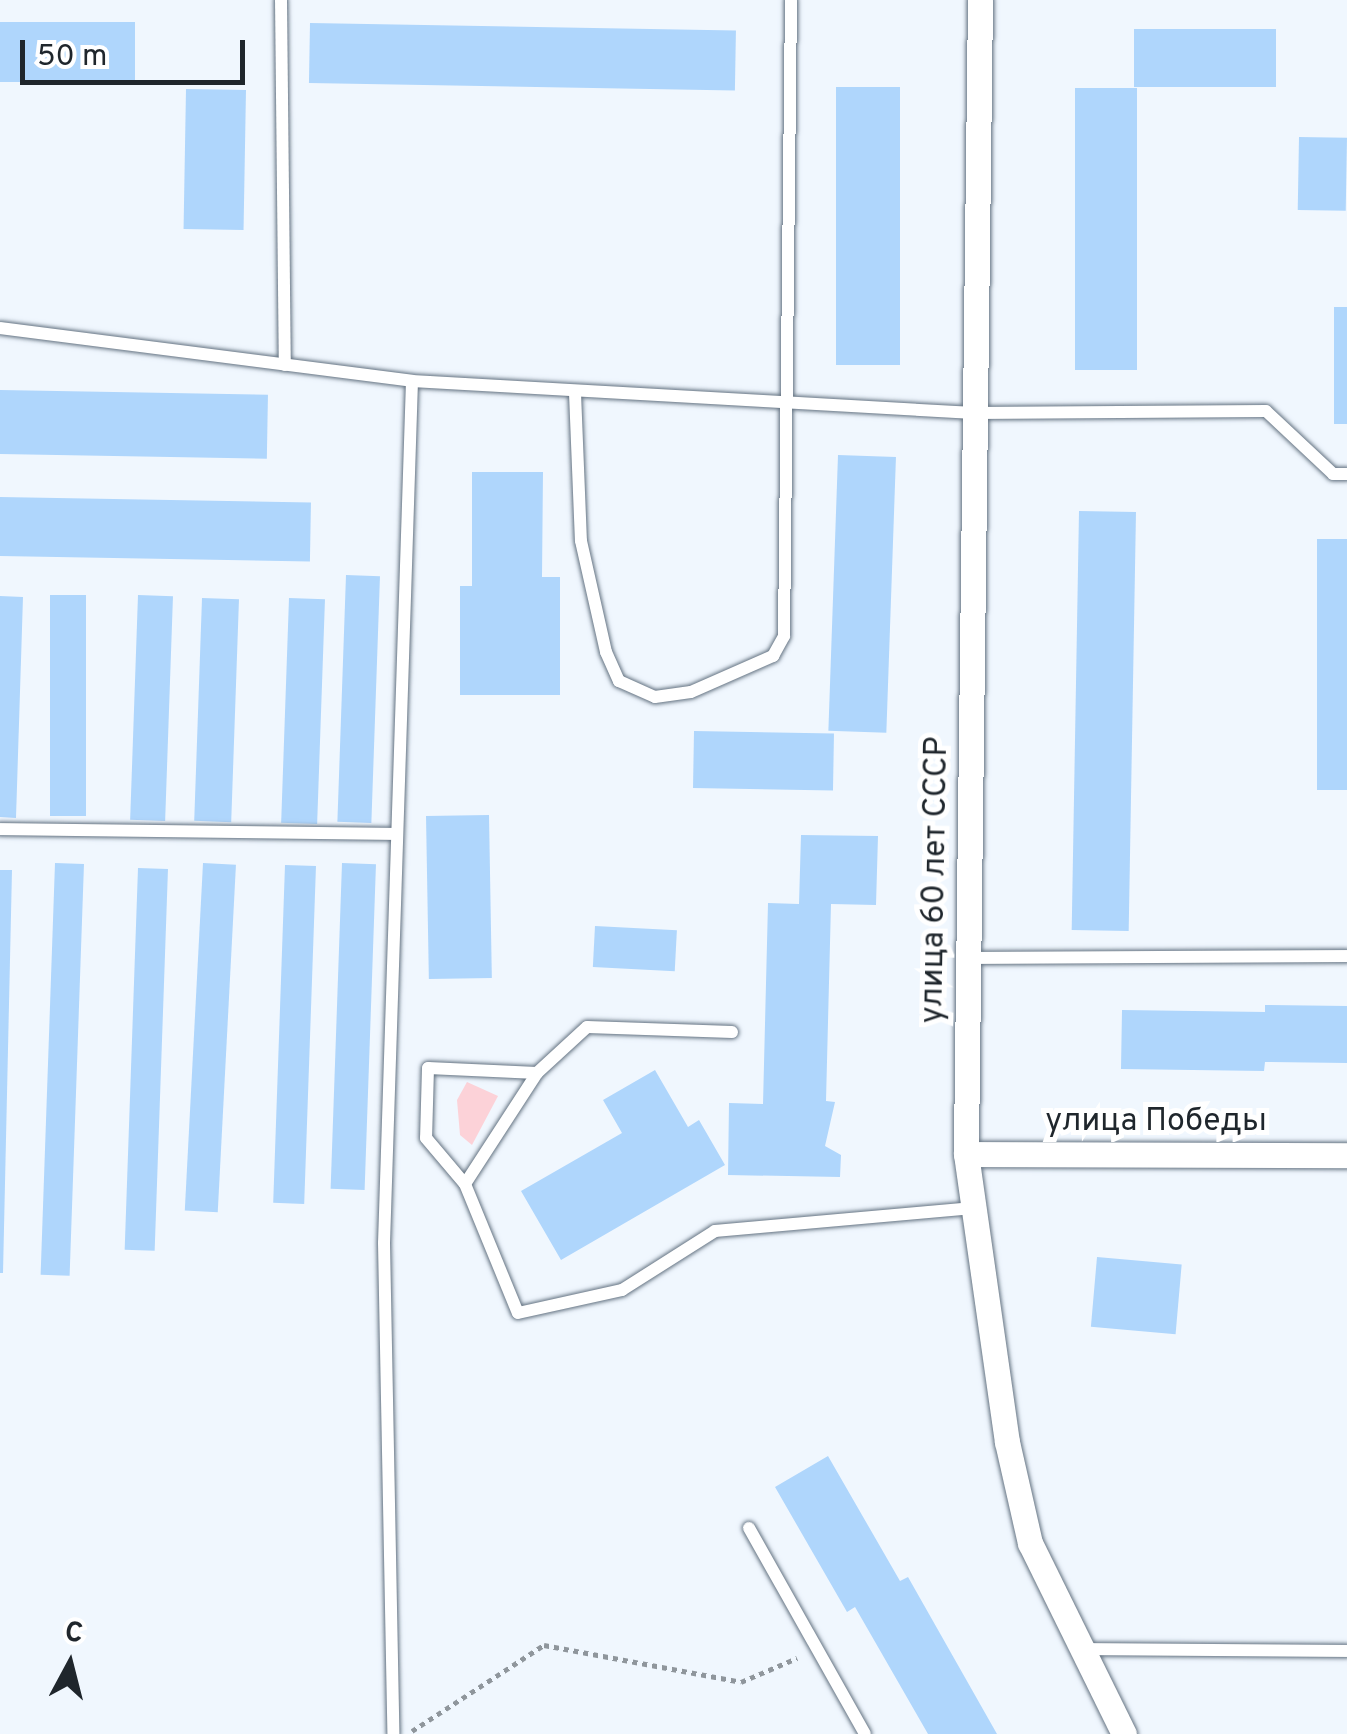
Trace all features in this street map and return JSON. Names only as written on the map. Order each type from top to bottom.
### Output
[{"type":"street","name":"улица 60 лет СССР","points":[[980,0],[966,1154],[1006,1442],[1030,1543],[1078,1648],[1124,1734]]},
{"type":"street","name":"улица Победы","points":[[966,1154],[1347,1155]]},
{"type":"lane","points":[[281,0],[285,365]]},
{"type":"lane","points":[[576,392],[581,541],[606,652],[619,680],[655,698],[691,692],[773,656],[784,636],[792,0]]},
{"type":"lane","points":[[0,328],[412,382],[974,413],[1266,412],[1333,474],[1347,474]]},
{"type":"lane","points":[[393,1734],[384,1243],[394,834],[412,382]]},
{"type":"lane","points":[[0,829],[394,834]]},
{"type":"lane","points":[[968,958],[1347,956]]},
{"type":"lane","points":[[465,1184],[537,1073],[587,1026],[732,1032]]},
{"type":"lane","points":[[537,1073],[428,1068],[426,1138],[465,1184],[518,1313],[622,1290],[716,1232],[973,1208]]},
{"type":"lane","points":[[749,1528],[865,1734]]},
{"type":"lane","points":[[1078,1648],[1347,1651]]},
{"type":"path","points":[[406,1734],[544,1645],[741,1682],[818,1649]]},
{"type":"shaded area","points":[[467,1082],[498,1096],[472,1145],[460,1135],[457,1100]]},
{"type":"building","points":[[0,22],[135,22],[135,82],[0,82]]},
{"type":"building","points":[[310,23],[736,30],[735,90],[309,83]]},
{"type":"building","points":[[1134,29],[1276,29],[1276,87],[1134,87]]},
{"type":"building","points":[[836,87],[900,87],[900,365],[836,365]]},
{"type":"building","points":[[1075,88],[1137,88],[1137,370],[1075,370]]},
{"type":"building","points":[[186,89],[246,90],[244,230],[184,229]]},
{"type":"building","points":[[1299,137],[1347,138],[1346,211],[1298,210]]},
{"type":"building","points":[[1334,307],[1347,307],[1347,424],[1334,424]]},
{"type":"building","points":[[0,390],[268,395],[267,459],[0,454]]},
{"type":"building","points":[[838,455],[896,457],[886,733],[828,731]]},
{"type":"building","points":[[472,472],[543,472],[542,577],[560,577],[560,695],[460,695],[460,586],[472,586]]},
{"type":"building","points":[[0,497],[311,502],[310,561],[0,556]]},
{"type":"building","points":[[1079,511],[1136,512],[1129,931],[1072,930]]},
{"type":"building","points":[[1317,539],[1347,539],[1347,790],[1317,790]]},
{"type":"building","points":[[346,575],[380,576],[371,823],[337,822]]},
{"type":"building","points":[[50,595],[86,595],[86,816],[50,816]]},
{"type":"building","points":[[138,595],[173,596],[165,821],[130,820]]},
{"type":"building","points":[[0,596],[23,597],[16,818],[0,817]]},
{"type":"building","points":[[202,598],[239,599],[231,822],[194,821]]},
{"type":"building","points":[[289,598],[325,599],[317,824],[281,823]]},
{"type":"building","points":[[694,731],[834,733],[833,790],[693,788]]},
{"type":"building","points":[[489,815],[492,978],[429,979],[426,816]]},
{"type":"building","points":[[801,835],[878,836],[876,905],[831,904],[826,1101],[835,1102],[825,1146],[841,1155],[840,1177],[728,1175],[729,1103],[763,1104],[768,903],[799,904]]},
{"type":"building","points":[[55,863],[84,864],[70,1276],[41,1275]]},
{"type":"building","points":[[203,863],[236,865],[218,1212],[185,1211]]},
{"type":"building","points":[[342,863],[376,864],[365,1190],[331,1189]]},
{"type":"building","points":[[285,865],[316,866],[304,1204],[273,1203]]},
{"type":"building","points":[[138,868],[168,869],[155,1251],[125,1250]]},
{"type":"building","points":[[0,870],[12,870],[3,1273],[0,1273]]},
{"type":"building","points":[[595,926],[677,930],[675,971],[593,967]]},
{"type":"building","points":[[1265,1005],[1347,1006],[1347,1063],[1265,1062],[1264,1071],[1121,1069],[1122,1010],[1265,1012]]},
{"type":"building","points":[[655,1070],[688,1127],[699,1120],[725,1165],[561,1260],[521,1191],[622,1133],[603,1100]]},
{"type":"building","points":[[1097,1257],[1182,1264],[1176,1334],[1091,1327]]},
{"type":"building","points":[[828,1456],[900,1581],[908,1577],[997,1734],[928,1734],[855,1607],[847,1612],[775,1487]]}]
